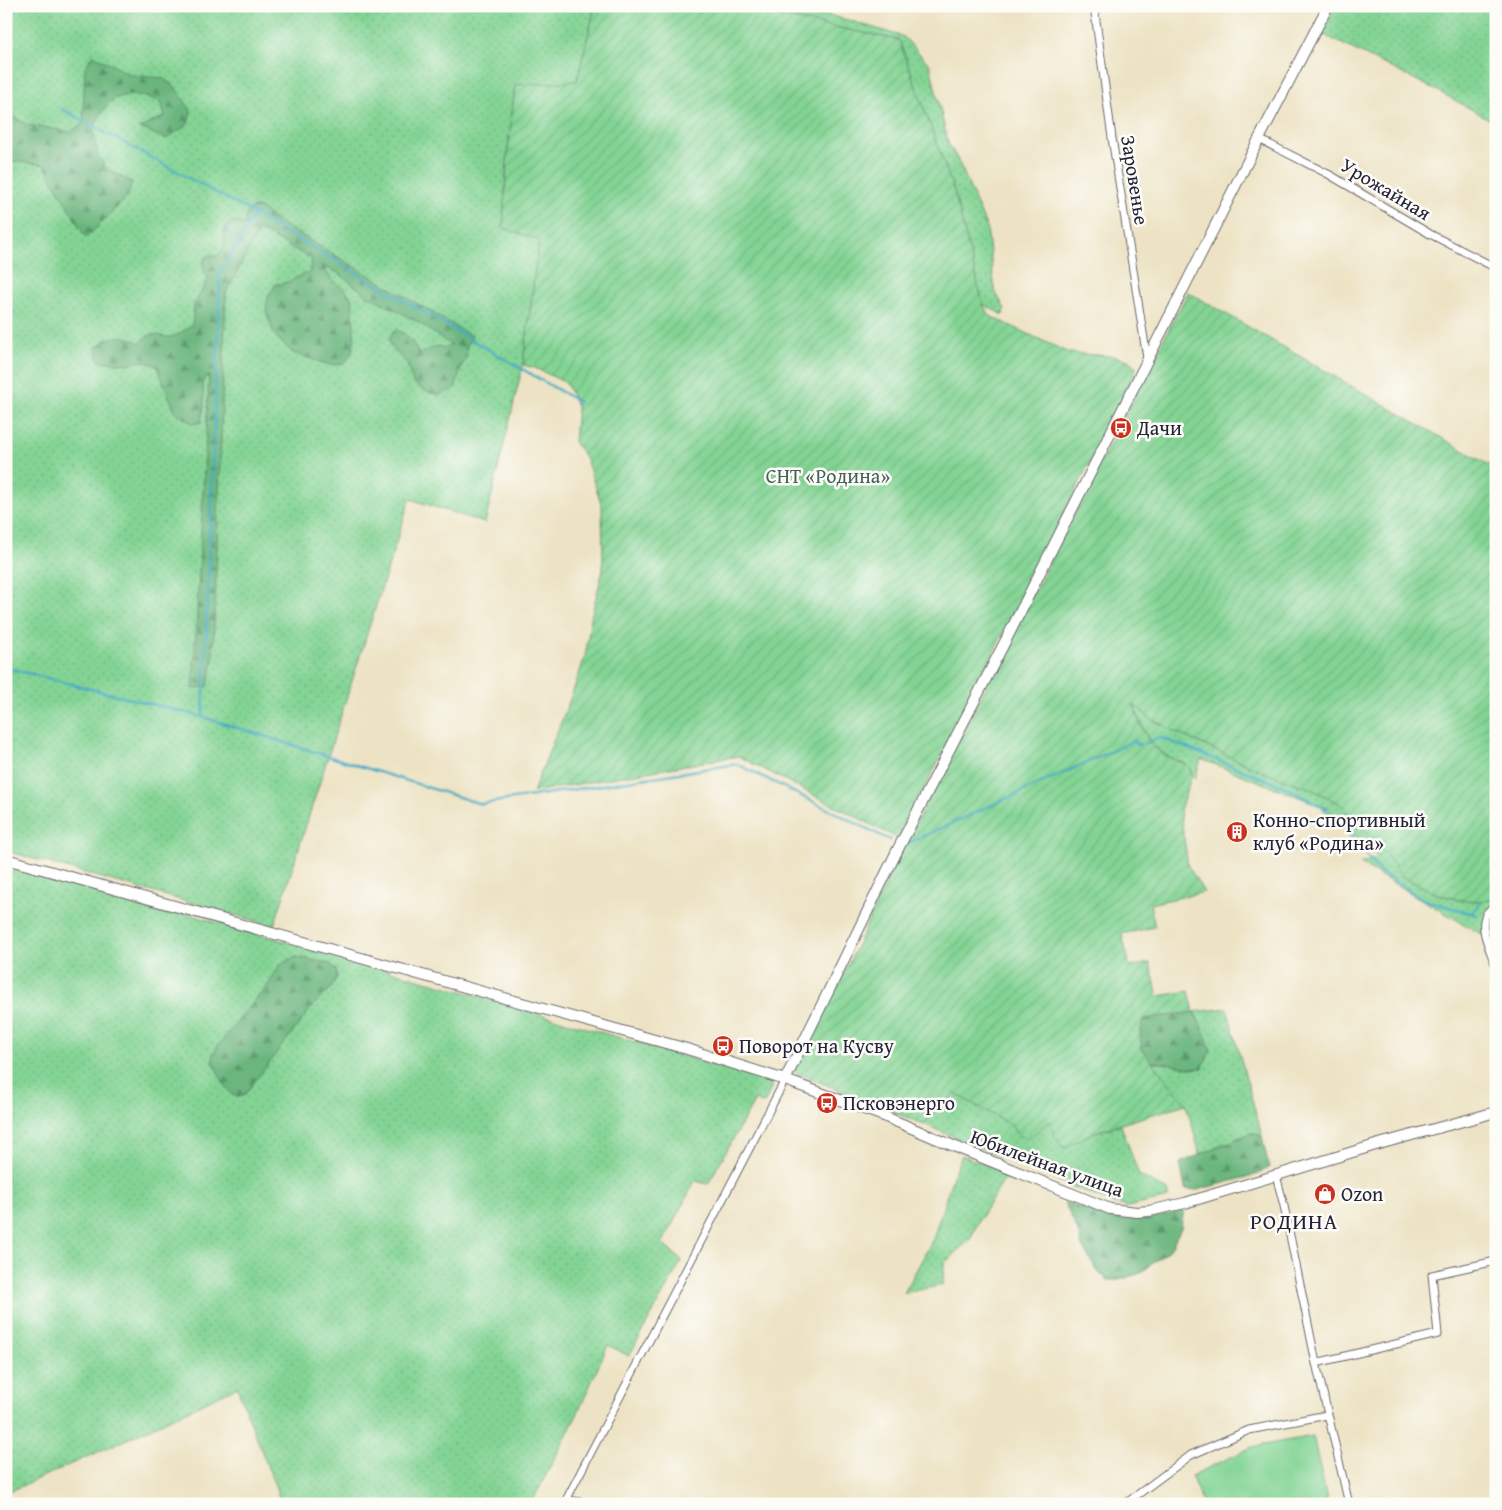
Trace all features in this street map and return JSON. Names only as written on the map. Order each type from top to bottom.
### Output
[{"type":"street","name":"Заровенье","points":[[1094,6],[1112,138],[1147,358]]},
{"type":"street","points":[[598,1504],[565,1502],[785,1080],[902,842],[1328,6]]},
{"type":"street","name":"Урожайная","points":[[1259,140],[1330,175],[1430,234],[1496,268]]},
{"type":"street","name":"Юбилейная улица","points":[[6,859],[687,1049],[785,1080],[881,1115],[979,1157],[1110,1208],[1137,1212],[1185,1203],[1379,1144],[1496,1112]]},
{"type":"street","points":[[1496,906],[1485,914],[1482,925],[1496,966]]},
{"type":"street","points":[[1276,1175],[1327,1415],[1349,1504]]},
{"type":"street","points":[[1316,1363],[1438,1334],[1432,1275],[1496,1261]]},
{"type":"street","points":[[1125,1504],[1191,1455],[1249,1430],[1327,1415]]},
{"type":"green space","points":[[6,6],[595,6],[577,81],[515,86],[507,159],[503,228],[539,239],[523,365],[485,523],[410,499],[274,926],[6,851]]},
{"type":"green space","name":"СНТ «Родина»","points":[[595,6],[728,6],[899,40],[954,191],[983,304],[990,316],[1069,353],[1112,356],[1128,360],[1136,367],[1135,373],[899,839],[738,756],[533,792],[585,657],[591,617],[603,570],[602,506],[586,459],[574,442],[577,406],[566,383],[535,368],[523,365],[539,240],[503,228],[507,159],[515,85],[577,81]]},
{"type":"green space","points":[[728,6],[791,6],[848,20],[904,37],[930,65],[948,143],[959,162],[987,228],[995,291],[1005,309],[1003,315],[983,304],[954,191],[899,40]]},
{"type":"green space","points":[[1336,6],[1496,6],[1496,123],[1438,91],[1322,34]]},
{"type":"green space","points":[[93,55],[131,75],[162,78],[174,86],[191,110],[188,124],[166,139],[140,128],[165,116],[161,102],[148,97],[127,95],[108,104],[93,129],[98,156],[106,168],[132,183],[127,197],[86,238],[44,165],[6,160],[6,112],[28,125],[71,132],[83,123],[85,67]]},
{"type":"green space","points":[[253,207],[261,208],[272,218],[472,336],[466,347],[467,355],[454,389],[439,395],[425,391],[413,383],[407,363],[392,348],[389,341],[391,334],[396,330],[407,336],[419,354],[438,346],[445,348],[451,345],[415,320],[367,295],[337,272],[324,267],[329,276],[346,290],[352,299],[354,335],[351,353],[344,364],[330,365],[293,353],[277,338],[273,331],[266,311],[268,296],[276,284],[285,283],[309,273],[312,259],[259,230],[226,293],[213,661],[208,686],[193,689],[209,376],[205,377],[203,383],[204,406],[201,422],[193,424],[175,412],[157,366],[143,361],[128,364],[99,361],[96,347],[118,336],[141,343],[145,338],[152,335],[174,336],[192,325],[194,305],[208,280],[203,266],[204,259],[210,255],[217,256],[222,251],[225,241],[225,228],[233,221],[246,225],[246,215]]},
{"type":"green space","points":[[1188,292],[1496,469],[1496,899],[1482,901],[1459,900],[1435,893],[1401,876],[1384,851],[1339,803],[1309,788],[1266,773],[1182,735],[1153,720],[1133,704],[1141,725],[1152,744],[1163,754],[1189,766],[1192,775],[1180,810],[1188,866],[1204,892],[1150,904],[1155,927],[1122,934],[1130,967],[1150,963],[1158,996],[1189,991],[1194,1012],[1143,1019],[1140,1034],[1142,1050],[1186,1104],[1092,1133],[1064,1148],[1054,1136],[1050,1121],[1026,1140],[1017,1134],[1011,1125],[954,1093],[945,1105],[923,1124],[792,1071],[845,971],[893,868]]},
{"type":"green space","points":[[1133,703],[1153,720],[1182,735],[1266,773],[1309,788],[1339,803],[1385,851],[1401,876],[1435,893],[1459,900],[1482,901],[1496,899],[1496,925],[1483,935],[1360,864],[1378,858],[1327,808],[1201,759],[1195,779],[1189,766],[1160,752],[1154,746],[1145,733]]},
{"type":"green space","points":[[6,863],[472,994],[773,1083],[764,1104],[755,1100],[708,1184],[695,1181],[662,1244],[682,1260],[629,1356],[608,1345],[576,1417],[531,1504],[282,1504],[237,1387],[6,1493]]},
{"type":"green space","points":[[297,957],[331,964],[336,970],[337,977],[331,988],[312,1007],[245,1094],[239,1097],[232,1095],[213,1062],[213,1055],[218,1045],[268,985],[280,965]]},
{"type":"green space","points":[[1227,1008],[1262,1136],[1251,1133],[1199,1155],[1186,1104],[1151,1062],[1161,1062],[1195,1069],[1204,1063],[1211,1050],[1194,1012]]},
{"type":"green space","points":[[1194,1012],[1211,1050],[1203,1068],[1151,1062],[1141,1042],[1143,1019]]},
{"type":"green space","points":[[954,1093],[1011,1125],[1017,1134],[1050,1120],[1054,1136],[1064,1148],[1092,1133],[1121,1125],[1139,1175],[1168,1191],[1168,1198],[1127,1207],[1112,1203],[923,1124],[945,1105]]},
{"type":"green space","points":[[1251,1133],[1262,1136],[1269,1167],[1259,1174],[1197,1190],[1185,1189],[1180,1163]]},
{"type":"green space","points":[[962,1155],[1008,1174],[979,1220],[970,1240],[944,1264],[943,1285],[904,1293],[933,1239],[954,1173]]},
{"type":"green space","points":[[1064,1202],[1118,1219],[1150,1219],[1184,1210],[1181,1228],[1171,1248],[1141,1273],[1119,1280],[1108,1280],[1099,1273],[1082,1247],[1078,1232]]},
{"type":"green space","points":[[1313,1436],[1328,1504],[1203,1504],[1191,1476],[1252,1447]]},
{"type":"waterway","points":[[62,109],[255,214]]},
{"type":"waterway","points":[[203,716],[220,274],[255,214],[579,402]]},
{"type":"waterway","points":[[6,308],[15,314]]},
{"type":"waterway","points":[[6,669],[203,717],[481,804],[737,764],[890,840]]},
{"type":"waterway","points":[[1147,743],[1159,737],[1285,787],[1322,807],[1341,824],[1379,871],[1424,900],[1477,915]]},
{"type":"waterway","points":[[904,845],[1134,740],[1137,745],[1140,744]]},
{"type":"waterway","points":[[1472,913],[1480,903]]},
{"type":"place","name":"Дачи","points":[[1121,428]]},
{"type":"place","name":"Конно-спортивный клуб «Родина»","points":[[1237,832]]},
{"type":"place","name":"Поворот на Кусву","points":[[723,1046]]},
{"type":"place","name":"Псковэнерго","points":[[827,1103]]},
{"type":"place","name":"Ozon","points":[[1325,1194]]},
{"type":"district","name":"РОДИНА","points":[[1294,1221]]}]
